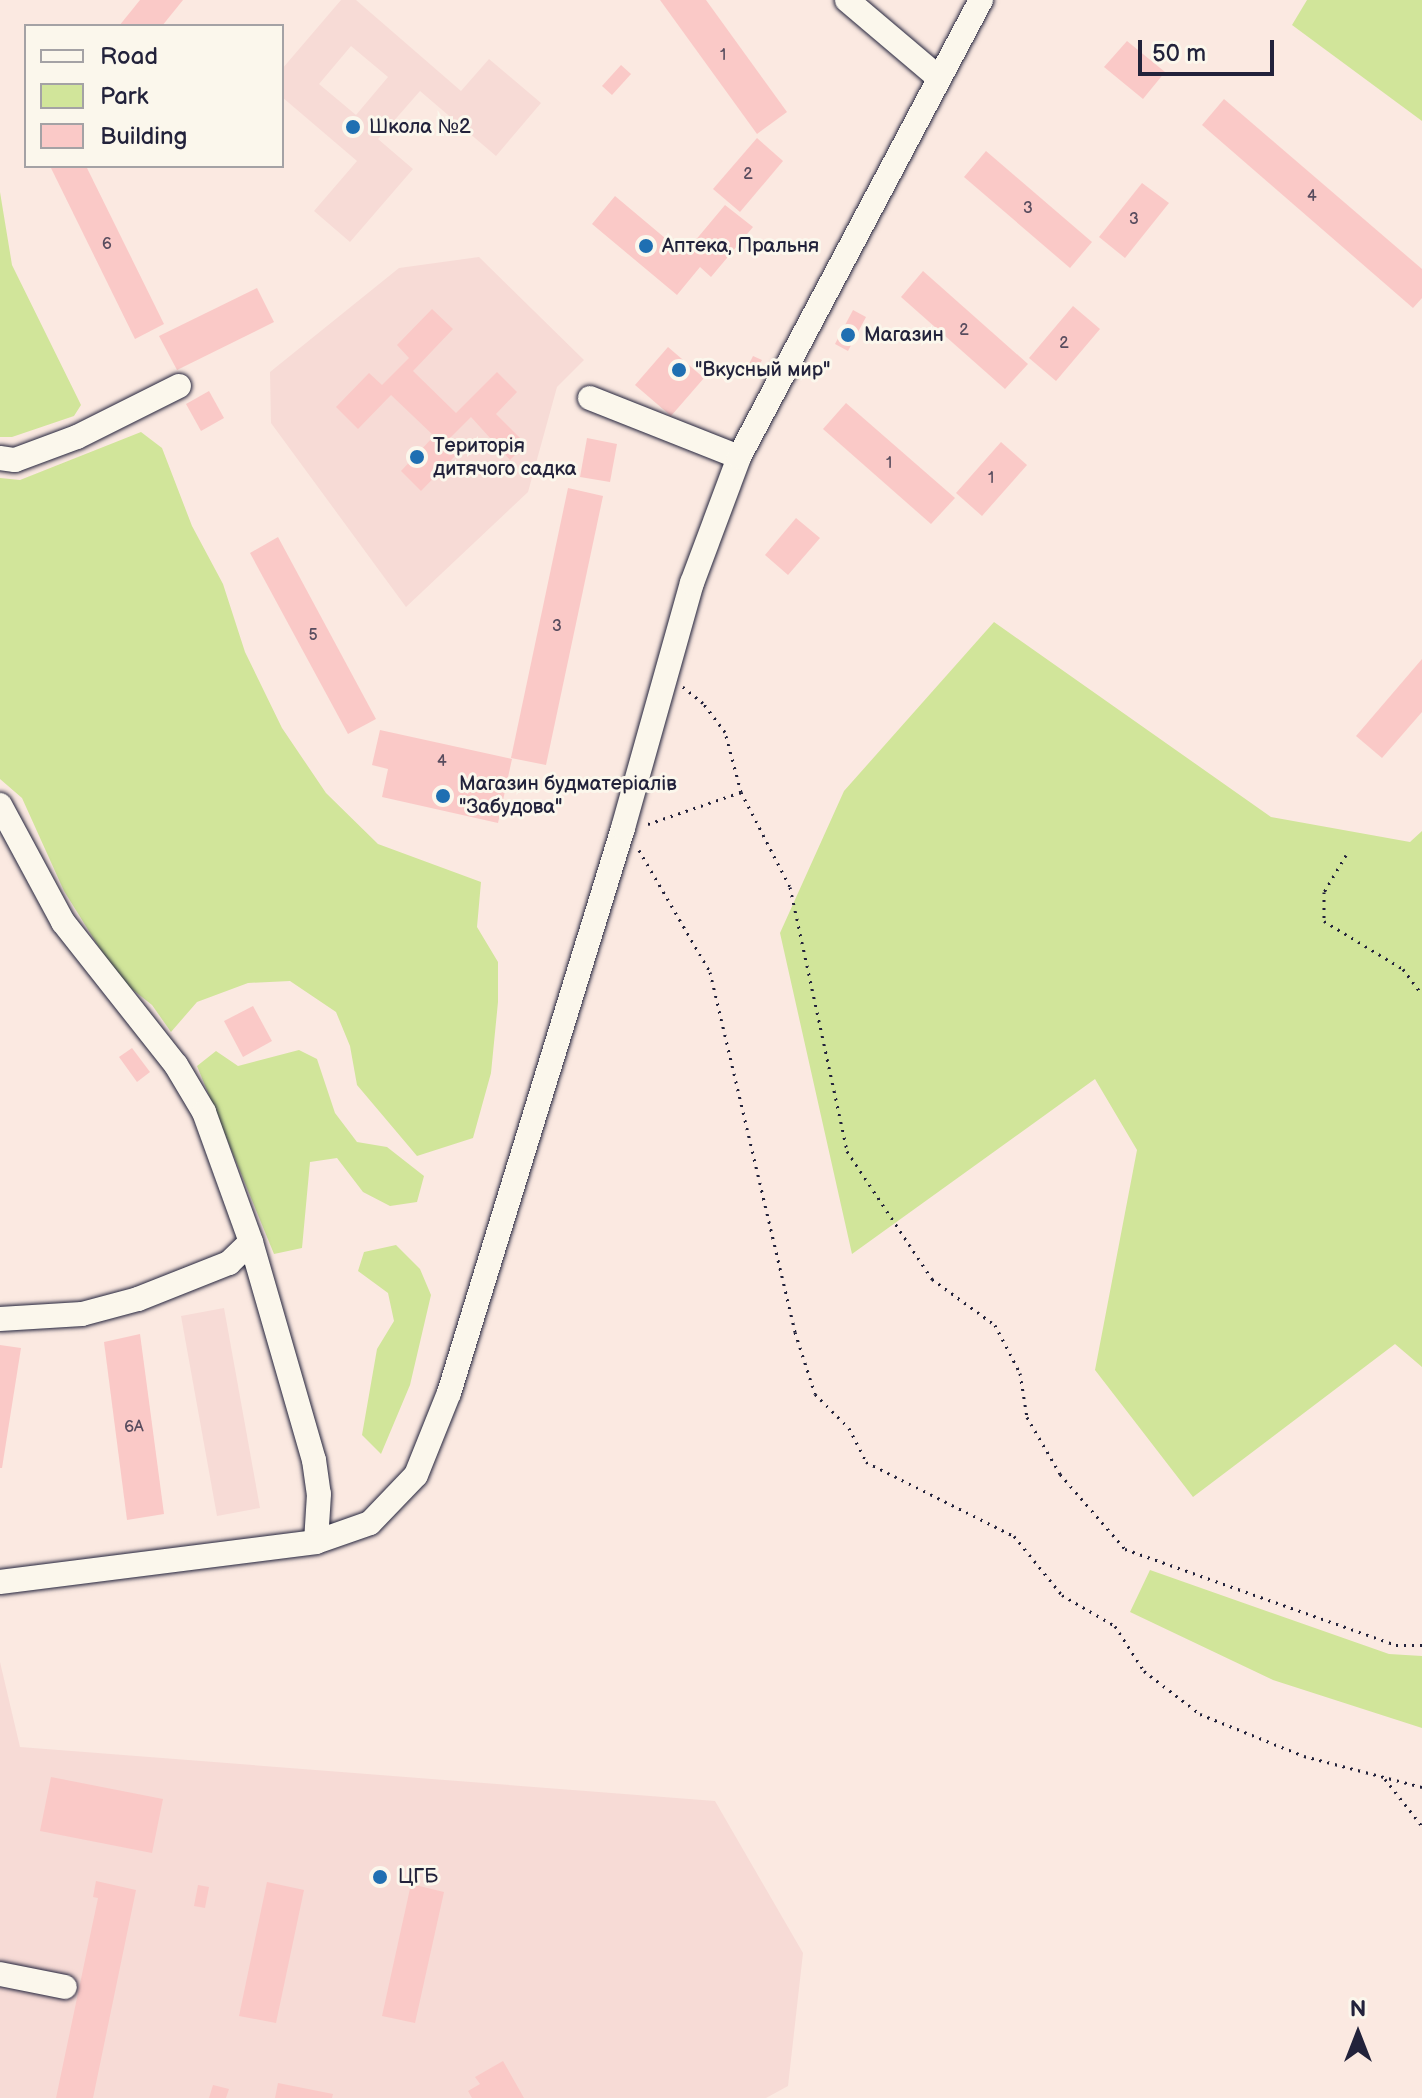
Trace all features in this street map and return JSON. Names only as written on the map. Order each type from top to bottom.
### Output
[{"type":"street","points":[[847,0],[939,78]]},
{"type":"street","points":[[0,1582],[316,1542],[370,1523],[416,1475],[449,1393],[623,828],[692,583],[739,457],[981,0]]},
{"type":"street","points":[[0,458],[15,460],[77,437],[179,386]]},
{"type":"street","points":[[590,398],[739,457]]},
{"type":"street","points":[[0,805],[63,922],[176,1065],[204,1112],[251,1242],[314,1460],[319,1494],[316,1542]]},
{"type":"street","points":[[0,1319],[82,1314],[138,1299],[229,1263],[251,1242]]},
{"type":"street","points":[[0,1974],[65,1987]]},
{"type":"path","points":[[666,674],[703,703],[725,732],[741,792],[790,887],[847,1151],[932,1279],[995,1325],[1020,1373],[1027,1417],[1060,1474],[1125,1549],[1396,1645],[1422,1645]]},
{"type":"path","points":[[741,792],[702,802],[663,822],[623,828],[661,881],[710,972],[795,1332],[815,1394],[849,1428],[866,1462],[1014,1536],[1062,1595],[1115,1626],[1144,1671],[1200,1714],[1304,1756],[1422,1787]]},
{"type":"path","points":[[1346,855],[1324,892],[1324,921],[1403,969],[1422,994]]},
{"type":"path","points":[[1385,1779],[1422,1826]]},
{"type":"shaded area","name":"Школа №2","points":[[341,0],[356,0],[461,91],[489,59],[541,103],[496,156],[420,91],[378,139],[413,169],[350,242],[314,211],[357,161],[284,99],[284,67]],"holes":[[[351,46],[388,77],[356,115],[319,84]]]},
{"type":"shaded area","name":"Територія дитячого садка","points":[[479,257],[584,360],[557,387],[528,492],[406,607],[271,423],[270,372],[399,268]]},
{"type":"shaded area","points":[[224,1308],[260,1508],[217,1516],[181,1316]]},
{"type":"shaded area","name":"ЦГБ","points":[[0,1662],[20,1747],[715,1801],[803,1953],[788,2086],[766,2098],[0,2098]]},
{"type":"green space","points":[[1307,0],[1422,0],[1422,121],[1292,25]]},
{"type":"green space","points":[[0,192],[12,265],[81,405],[74,416],[12,437],[0,437]]},
{"type":"green space","points":[[141,432],[162,448],[192,526],[223,584],[245,652],[282,728],[326,793],[378,844],[481,882],[477,927],[498,962],[498,1002],[491,1073],[473,1138],[417,1156],[357,1085],[350,1046],[336,1012],[290,981],[248,983],[197,1002],[171,1032],[152,1005],[123,982],[97,944],[64,891],[22,798],[0,779],[0,478],[20,480]]},
{"type":"green space","points":[[994,622],[1271,817],[1410,842],[1422,831],[1422,1367],[1395,1344],[1193,1497],[1095,1370],[1137,1150],[1095,1079],[852,1254],[780,933],[844,791]]},
{"type":"green space","points":[[299,1050],[317,1059],[335,1113],[357,1142],[387,1147],[424,1176],[417,1202],[390,1206],[363,1192],[337,1158],[310,1162],[302,1248],[274,1254],[197,1066],[216,1051],[238,1066]]},
{"type":"green space","points":[[396,1245],[420,1269],[431,1295],[410,1385],[381,1454],[362,1435],[377,1349],[394,1321],[388,1293],[358,1271],[364,1252]]},
{"type":"green space","points":[[1150,1570],[1389,1654],[1422,1656],[1422,1728],[1273,1680],[1130,1612]]},
{"type":"building","points":[[140,0],[183,0],[164,24],[121,24]]},
{"type":"building","points":[[660,0],[706,0],[787,112],[757,134]]},
{"type":"building","points":[[1127,41],[1165,72],[1143,99],[1104,67]]},
{"type":"building","points":[[621,65],[631,74],[612,95],[602,86]]},
{"type":"building","points":[[1224,99],[1422,269],[1422,298],[1413,308],[1202,125]]},
{"type":"building","points":[[757,138],[783,161],[740,212],[713,189]]},
{"type":"building","points":[[986,151],[1092,242],[1070,268],[964,177]]},
{"type":"building","points":[[51,168],[87,168],[164,324],[135,339]]},
{"type":"building","points":[[1142,183],[1169,203],[1125,258],[1099,237]]},
{"type":"building","name":"Аптека, Пральня","points":[[615,196],[684,254],[725,205],[753,227],[711,277],[700,267],[677,295],[592,224]]},
{"type":"building","points":[[923,271],[1028,364],[1005,389],[901,297]]},
{"type":"building","points":[[257,288],[274,322],[177,370],[159,336]]},
{"type":"building","points":[[1073,306],[1100,329],[1056,381],[1029,358]]},
{"type":"building","points":[[432,309],[453,329],[413,371],[456,413],[497,372],[517,392],[496,414],[526,444],[510,460],[471,417],[444,444],[455,456],[421,491],[401,471],[434,436],[391,395],[358,429],[336,407],[369,373],[382,385],[409,358],[397,345]]},
{"type":"building","name":"Магазин","points":[[853,310],[866,317],[848,351],[835,344]]},
{"type":"building","points":[[668,347],[704,378],[671,416],[635,385]]},
{"type":"building","points":[[753,356],[762,360],[754,374],[746,370]]},
{"type":"building","points":[[209,391],[224,418],[201,431],[186,404]]},
{"type":"building","points":[[846,403],[955,498],[931,524],[823,429]]},
{"type":"building","points":[[587,438],[617,444],[610,482],[580,477]]},
{"type":"building","points":[[1001,442],[1027,465],[982,516],[956,493]]},
{"type":"building","points":[[568,488],[603,496],[546,765],[511,758]]},
{"type":"building","points":[[796,518],[820,538],[788,575],[765,555]]},
{"type":"building","points":[[278,537],[376,719],[348,734],[250,553]]},
{"type":"building","points":[[1422,659],[1422,712],[1382,758],[1356,736]]},
{"type":"building","points":[[380,730],[512,759],[498,823],[382,797],[388,769],[372,765]]},
{"type":"building","points":[[253,1006],[272,1041],[243,1057],[224,1021]]},
{"type":"building","points":[[132,1048],[150,1072],[137,1082],[119,1057]]},
{"type":"building","points":[[140,1334],[164,1514],[127,1520],[104,1342]]},
{"type":"building","points":[[0,1345],[21,1348],[2,1468],[0,1468]]},
{"type":"building","points":[[51,1777],[163,1799],[152,1853],[40,1831]]},
{"type":"building","points":[[96,1881],[136,1890],[93,2098],[56,2098],[98,1898],[93,1897]]},
{"type":"building","points":[[267,1882],[304,1890],[276,2023],[239,2016]]},
{"type":"building","points":[[411,1884],[444,1892],[415,2023],[382,2016]]},
{"type":"building","points":[[198,1885],[209,1887],[205,1908],[194,1906]]},
{"type":"building","points":[[503,2061],[524,2098],[472,2098],[468,2091],[480,2084],[475,2077]]},
{"type":"building","points":[[278,2083],[333,2094],[332,2098],[275,2098]]},
{"type":"building","points":[[213,2085],[229,2089],[226,2098],[209,2098]]},
{"type":"place","name":"Школа №2","points":[[353,127]]},
{"type":"place","name":"Аптека, Пральня","points":[[646,246]]},
{"type":"place","name":"Магазин","points":[[848,335]]},
{"type":"place","name":"\"Вкусный мир\"","points":[[679,370]]},
{"type":"place","name":"Територія дитячого садка","points":[[417,457]]},
{"type":"place","name":"Магазин будматеріалів \"Забудова\"","points":[[443,796]]},
{"type":"place","name":"ЦГБ","points":[[380,1877]]}]
